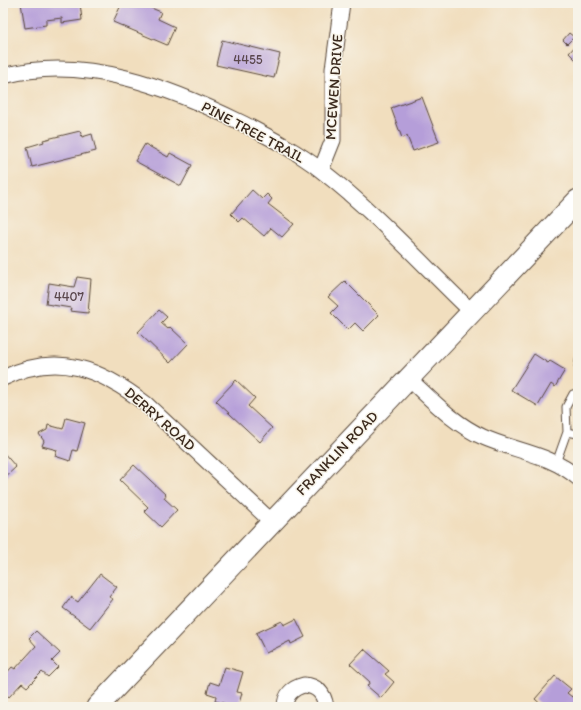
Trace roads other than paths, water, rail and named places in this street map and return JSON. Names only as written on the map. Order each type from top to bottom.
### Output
[{"type":"street","name":"MCEWEN DRIVE","points":[[321,170],[333,140],[333,69],[342,3]]},
{"type":"street","name":"PINE TREE TRAIL","points":[[3,76],[54,69],[82,70],[111,74],[148,84],[229,116],[273,139],[321,170],[362,205],[472,312]]},
{"type":"street","name":"FRANKLIN ROAD","points":[[97,707],[578,200]]},
{"type":"street","name":"DERRY ROAD","points":[[3,378],[18,371],[36,366],[56,364],[86,369],[100,374],[132,393],[146,404],[272,522]]},
{"type":"street","points":[[409,378],[447,414],[471,431],[556,463],[578,478]]},
{"type":"street","points":[[284,707],[290,692],[304,685],[318,690],[323,695],[326,707]]},
{"type":"lane","points":[[556,463],[567,432],[566,407],[573,394],[578,393]]},
{"type":"lane","points":[[567,432],[578,434]]}]
